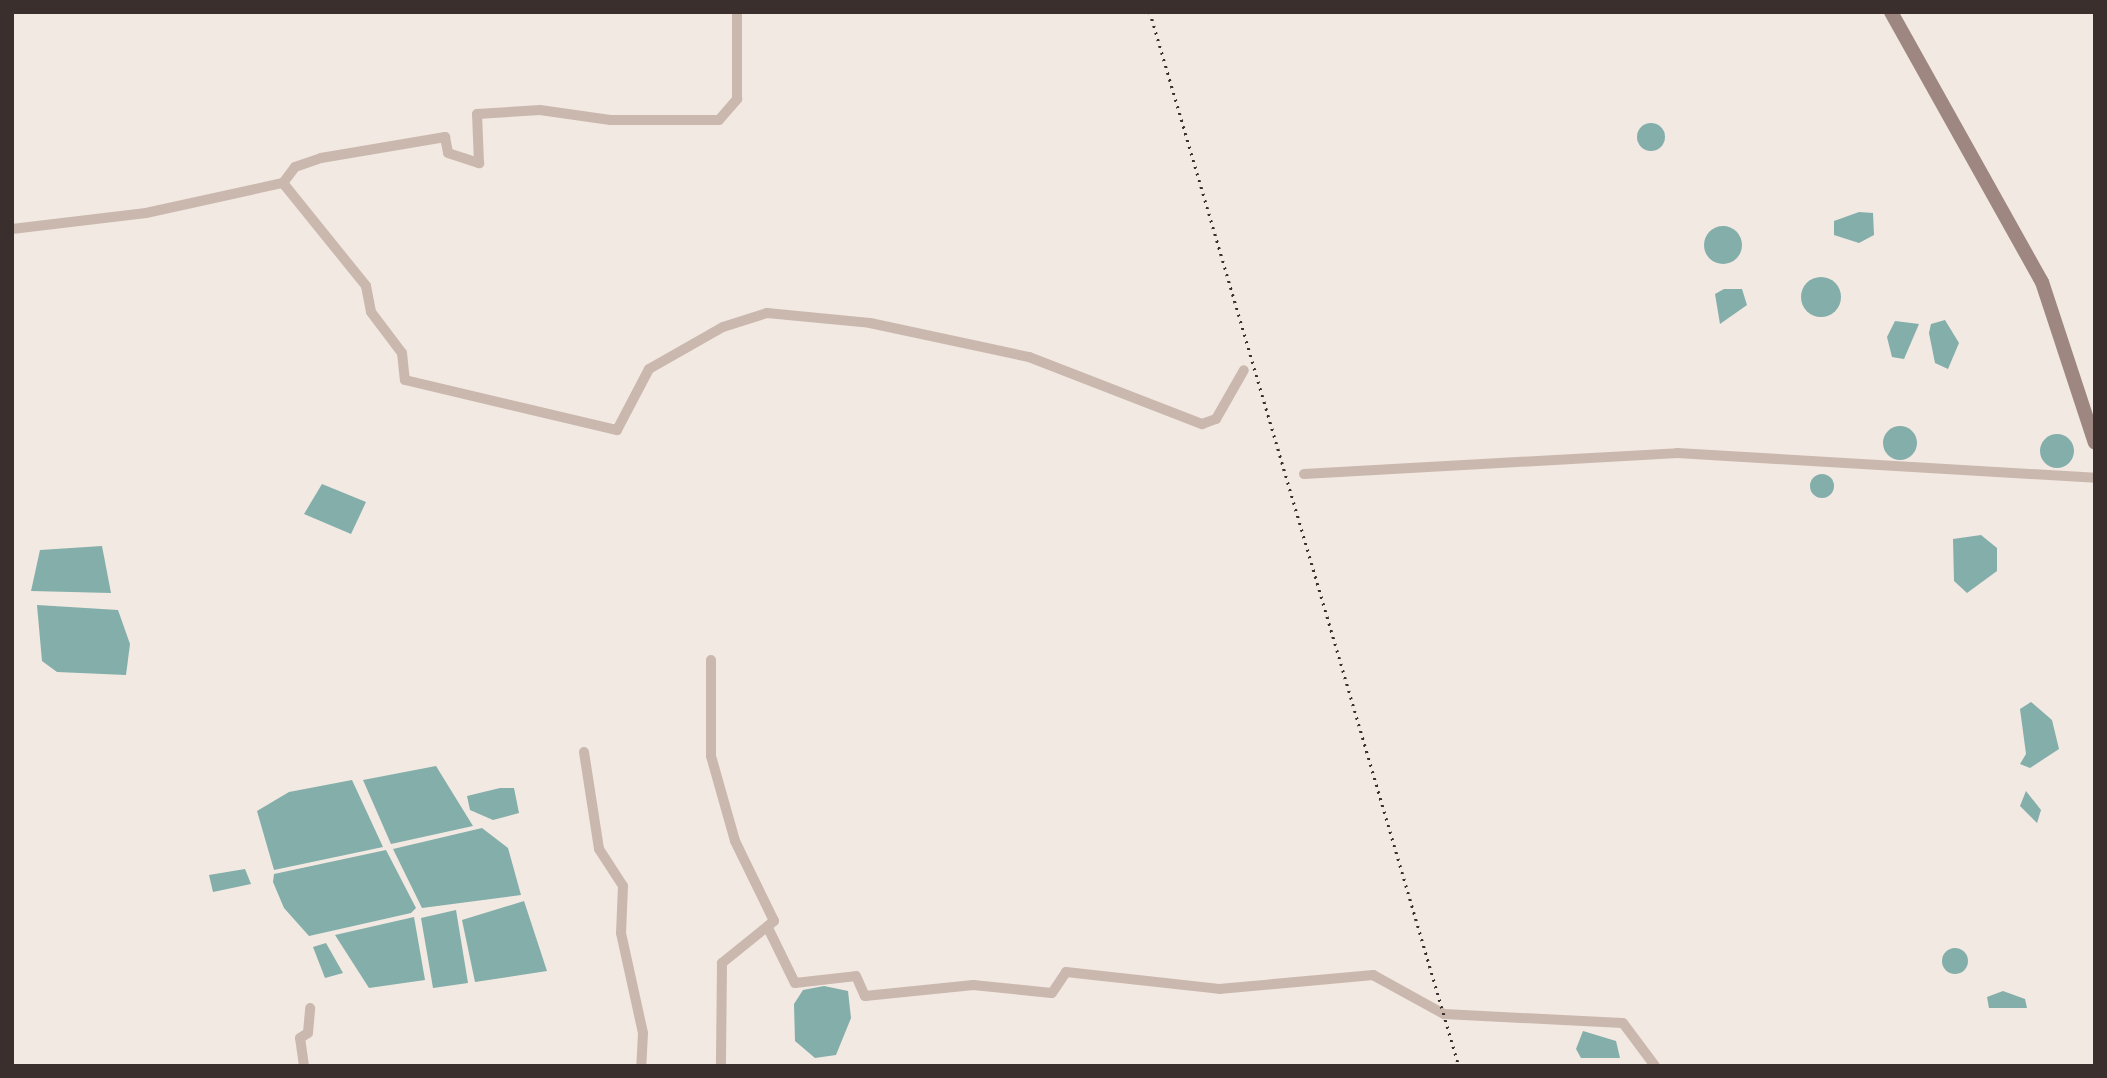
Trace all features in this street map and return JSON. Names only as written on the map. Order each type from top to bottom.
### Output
[{"type":"main road","points":[[1891,12],[2042,282],[2095,443]]},
{"type":"street","points":[[12,229],[146,213],[284,183],[295,167],[321,158],[445,138],[448,153],[479,163],[477,114],[540,110],[610,120],[719,120],[737,99],[737,12]]},
{"type":"street","points":[[284,183],[366,286],[371,312],[402,353],[405,380],[617,430],[649,369],[723,327],[767,313],[870,323],[1028,357],[1202,424],[1216,419],[1244,370]]},
{"type":"street","points":[[1304,474],[1677,453],[2095,478]]},
{"type":"street","points":[[711,660],[711,756],[735,841],[769,907],[769,930],[795,983],[856,976],[864,996],[973,985],[1052,993],[1066,972],[1219,989],[1373,975],[1444,1014],[1623,1023],[1655,1066]]},
{"type":"street","points":[[584,752],[599,849],[623,886],[621,933],[643,1033],[641,1066]]},
{"type":"street","points":[[721,1066],[722,964],[769,930]]},
{"type":"street","points":[[304,1066],[300,1038],[308,1033],[310,1008]]},
{"type":"water","points":[[1651,123],[1661,127],[1665,137],[1661,147],[1651,151],[1641,147],[1637,137],[1641,127]]},
{"type":"water","points":[[1859,212],[1873,213],[1874,235],[1859,243],[1834,235],[1834,221]]},
{"type":"water","points":[[1723,226],[1736,232],[1742,245],[1736,258],[1723,264],[1710,258],[1704,245],[1710,232]]},
{"type":"water","points":[[1821,277],[1835,283],[1841,297],[1835,311],[1821,317],[1807,311],[1801,297],[1807,283]]},
{"type":"water","points":[[1724,289],[1742,289],[1747,305],[1720,324],[1715,294]]},
{"type":"water","points":[[1945,320],[1959,343],[1948,369],[1935,363],[1929,333],[1931,324]]},
{"type":"water","points":[[1895,321],[1919,324],[1904,359],[1892,357],[1887,337]]},
{"type":"water","points":[[1900,426],[1912,431],[1917,443],[1912,455],[1900,460],[1888,455],[1883,443],[1888,431]]},
{"type":"water","points":[[2057,434],[2069,439],[2074,451],[2069,463],[2057,468],[2045,463],[2040,451],[2045,439]]},
{"type":"water","points":[[1822,474],[1831,477],[1834,486],[1831,495],[1822,498],[1813,495],[1810,486],[1813,477]]},
{"type":"water","points":[[322,484],[366,502],[351,534],[304,514]]},
{"type":"water","points":[[1981,535],[1997,548],[1997,571],[1967,593],[1954,581],[1953,539]]},
{"type":"water","points":[[102,546],[111,593],[31,591],[40,550]]},
{"type":"water","points":[[37,605],[118,610],[130,644],[126,675],[57,672],[42,661]]},
{"type":"water","points":[[2031,702],[2052,720],[2059,749],[2030,768],[2020,764],[2026,754],[2020,709]]},
{"type":"water","points":[[436,766],[473,826],[391,844],[363,780]]},
{"type":"water","points":[[352,780],[383,847],[274,870],[257,811],[289,792]]},
{"type":"water","points":[[500,788],[514,788],[519,813],[493,820],[470,810],[467,796]]},
{"type":"water","points":[[2026,791],[2041,810],[2037,823],[2020,806]]},
{"type":"water","points":[[482,828],[508,848],[521,895],[422,908],[393,849]]},
{"type":"water","points":[[386,850],[416,908],[411,913],[309,936],[284,908],[273,882],[274,874]]},
{"type":"water","points":[[245,869],[251,884],[213,892],[209,875]]},
{"type":"water","points":[[524,901],[547,971],[475,982],[462,920]]},
{"type":"water","points":[[456,910],[468,983],[433,988],[421,918]]},
{"type":"water","points":[[414,917],[425,980],[369,988],[335,935]]},
{"type":"water","points":[[326,943],[343,973],[325,978],[313,947]]},
{"type":"water","points":[[1955,948],[1964,952],[1968,961],[1964,970],[1955,974],[1946,970],[1942,961],[1946,952]]},
{"type":"water","points":[[824,986],[848,991],[851,1018],[836,1055],[815,1058],[795,1041],[794,1004],[803,990]]},
{"type":"water","points":[[2003,991],[2025,999],[2027,1008],[1989,1008],[1987,997]]},
{"type":"water","points":[[1583,1031],[1616,1041],[1620,1058],[1581,1058],[1576,1049]]},
{"type":"railway","points":[[1150,12],[1459,1066]]}]
